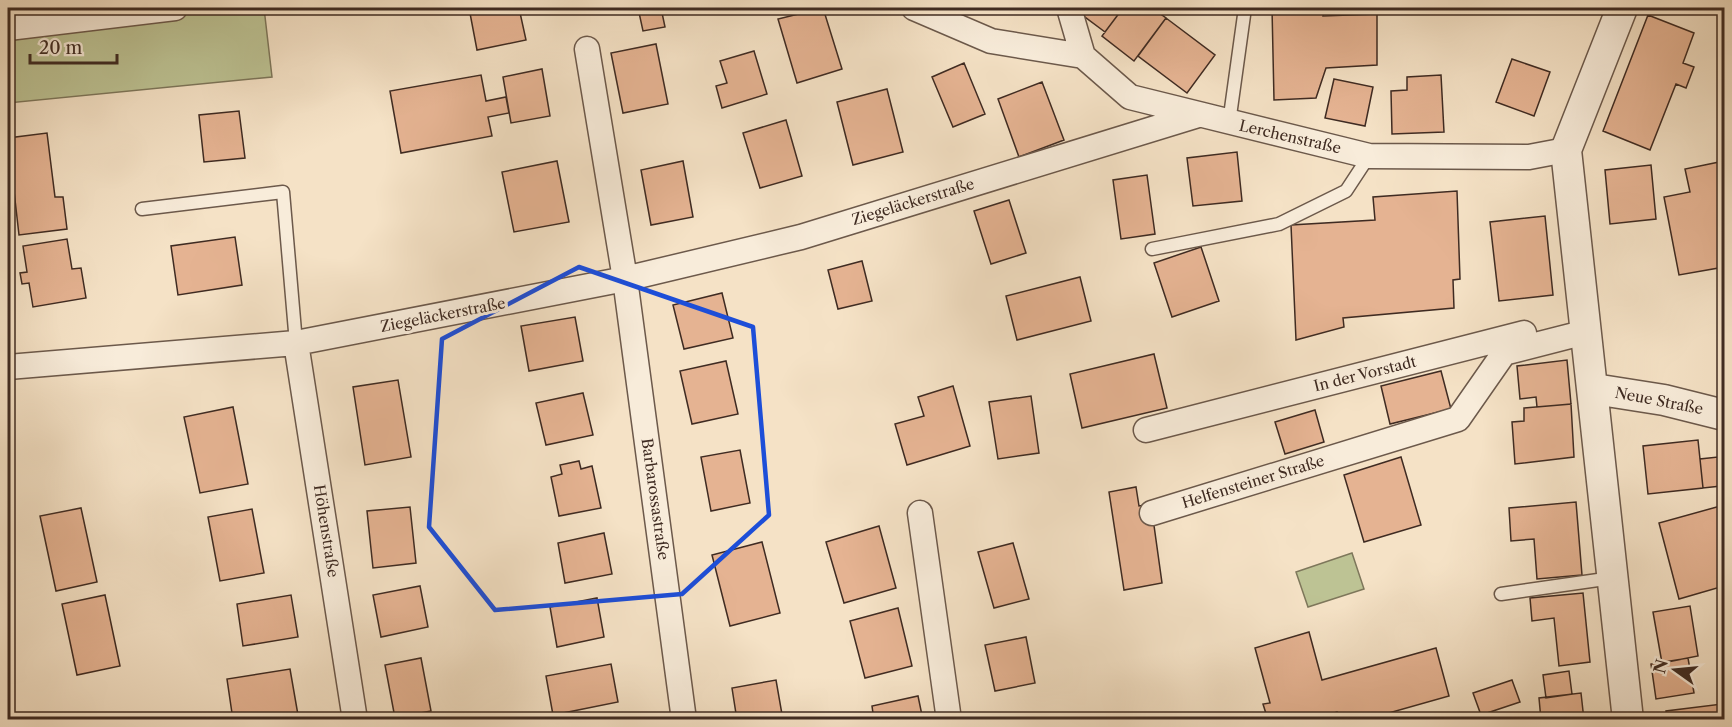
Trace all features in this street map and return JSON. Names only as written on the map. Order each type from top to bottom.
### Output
[{"type":"street","points":[[8,28],[175,8]]},
{"type":"street","points":[[914,8],[991,41],[1083,56],[1069,8]]},
{"type":"street","points":[[1622,8],[1566,150],[1594,389],[1628,720]]},
{"type":"street","points":[[587,49],[625,279]]},
{"type":"street","name":"Lerchenstraße","points":[[1083,56],[1130,97],[1369,156],[1529,157],[1566,150]]},
{"type":"street","name":"Ziegeläckerstraße","points":[[8,367],[296,343],[625,279],[801,237],[1198,115]]},
{"type":"street","name":"Barbarossastraße","points":[[625,279],[684,720]]},
{"type":"street","name":"In der Vorstadt","points":[[1146,430],[1585,325]]},
{"type":"street","name":"Helfensteiner Straße","points":[[1152,513],[1458,419],[1504,353],[1585,325]]},
{"type":"street","name":"Höhenstraße","points":[[296,343],[355,720]]},
{"type":"street","name":"Neue Straße","points":[[1594,389],[1664,400],[1725,415]]},
{"type":"street","points":[[920,513],[949,720]]},
{"type":"lane","points":[[1229,123],[1245,8]]},
{"type":"lane","points":[[1152,249],[1279,224],[1346,191],[1369,156]]},
{"type":"lane","points":[[142,208],[283,192],[296,343]]},
{"type":"lane","points":[[1501,594],[1613,578]]},
{"type":"highlighted area","points":[[579,267],[753,327],[769,515],[682,594],[495,610],[429,527],[442,339]]},
{"type":"green space","points":[[203,8],[264,8],[272,77],[8,103],[8,34]]},
{"type":"green space","points":[[1352,553],[1364,589],[1308,607],[1296,572]]},
{"type":"building","points":[[469,8],[519,8],[526,40],[477,50]]},
{"type":"building","points":[[638,8],[661,8],[665,27],[643,31]]},
{"type":"building","points":[[823,8],[842,69],[797,83],[778,19]]},
{"type":"building","points":[[1086,8],[1123,8],[1105,32],[1081,14]]},
{"type":"building","points":[[1123,8],[1152,8],[1166,18],[1134,61],[1102,36]]},
{"type":"building","points":[[1272,8],[1324,8],[1323,16],[1377,14],[1377,65],[1326,68],[1316,98],[1274,100]]},
{"type":"building","points":[[1648,15],[1694,33],[1683,63],[1694,67],[1686,88],[1676,84],[1650,150],[1603,131]]},
{"type":"building","points":[[1166,18],[1215,55],[1187,93],[1138,56]]},
{"type":"building","points":[[656,44],[668,104],[623,113],[611,53]]},
{"type":"building","points":[[754,51],[767,94],[722,108],[716,86],[727,83],[720,61]]},
{"type":"building","points":[[1512,59],[1550,72],[1534,116],[1496,102]]},
{"type":"building","points":[[964,63],[985,114],[953,127],[932,77]]},
{"type":"building","points":[[542,69],[550,116],[511,123],[503,77]]},
{"type":"building","points":[[481,75],[486,101],[506,97],[509,113],[488,117],[492,136],[401,153],[390,91]]},
{"type":"building","points":[[1441,75],[1444,132],[1392,134],[1391,91],[1407,90],[1407,77]]},
{"type":"building","points":[[1334,79],[1373,87],[1365,126],[1325,118]]},
{"type":"building","points":[[1042,82],[1064,140],[1019,157],[998,99]]},
{"type":"building","points":[[887,89],[903,152],[853,165],[837,102]]},
{"type":"building","points":[[239,111],[245,158],[204,162],[199,115]]},
{"type":"building","points":[[786,120],[802,176],[760,188],[743,133]]},
{"type":"building","points":[[47,133],[55,197],[63,197],[67,229],[19,235],[8,138]]},
{"type":"building","points":[[1237,152],[1242,201],[1193,206],[1187,158]]},
{"type":"building","points":[[557,161],[569,222],[514,232],[502,172]]},
{"type":"building","points":[[683,161],[693,217],[651,225],[641,170]]},
{"type":"building","points":[[1724,161],[1724,267],[1679,275],[1664,197],[1690,192],[1685,169]]},
{"type":"building","points":[[1651,165],[1656,219],[1610,224],[1605,170]]},
{"type":"building","points":[[1147,175],[1155,234],[1121,239],[1113,180]]},
{"type":"building","points":[[1457,191],[1460,279],[1453,280],[1454,308],[1343,318],[1344,327],[1296,340],[1291,225],[1375,220],[1373,197]]},
{"type":"building","points":[[1009,200],[1026,253],[991,264],[974,211]]},
{"type":"building","points":[[1545,216],[1553,295],[1499,301],[1490,222]]},
{"type":"building","points":[[235,237],[242,285],[178,295],[171,246]]},
{"type":"building","points":[[67,239],[72,269],[81,268],[86,298],[33,307],[29,283],[22,284],[20,273],[27,272],[23,246]]},
{"type":"building","points":[[1201,247],[1219,301],[1172,317],[1154,263]]},
{"type":"building","points":[[862,261],[872,301],[838,309],[828,270]]},
{"type":"building","points":[[1080,277],[1091,321],[1017,340],[1006,296]]},
{"type":"building","points":[[722,293],[733,338],[684,349],[673,305]]},
{"type":"building","points":[[575,317],[583,361],[529,371],[521,326]]},
{"type":"building","points":[[1154,354],[1167,408],[1082,428],[1070,374]]},
{"type":"building","points":[[1567,360],[1571,404],[1537,407],[1536,397],[1520,399],[1517,366]]},
{"type":"building","points":[[726,361],[738,414],[692,424],[680,371]]},
{"type":"building","points":[[1441,371],[1451,409],[1390,424],[1381,386]]},
{"type":"building","points":[[398,380],[411,457],[365,465],[353,387]]},
{"type":"building","points":[[953,386],[970,446],[907,465],[895,424],[924,416],[918,397]]},
{"type":"building","points":[[583,393],[593,435],[546,445],[536,403]]},
{"type":"building","points":[[1031,396],[1039,453],[998,459],[989,402]]},
{"type":"building","points":[[1571,404],[1574,457],[1515,464],[1512,422],[1524,421],[1524,408]]},
{"type":"building","points":[[233,407],[248,484],[200,493],[184,417]]},
{"type":"building","points":[[1315,410],[1324,442],[1285,454],[1275,422]]},
{"type":"building","points":[[1698,440],[1703,488],[1648,494],[1643,446]]},
{"type":"building","points":[[740,450],[750,503],[711,511],[701,457]]},
{"type":"building","points":[[1401,457],[1421,525],[1364,542],[1344,475]]},
{"type":"building","points":[[1718,457],[1721,486],[1703,488],[1700,459]]},
{"type":"building","points":[[579,461],[581,469],[592,466],[601,508],[559,516],[551,477],[562,474],[560,465]]},
{"type":"building","points":[[1136,487],[1139,506],[1151,504],[1162,583],[1124,590],[1109,492]]},
{"type":"building","points":[[1576,502],[1582,575],[1537,579],[1534,539],[1511,541],[1509,508]]},
{"type":"building","points":[[1724,505],[1724,586],[1679,599],[1659,523]]},
{"type":"building","points":[[410,507],[416,563],[373,568],[367,511]]},
{"type":"building","points":[[81,508],[97,582],[56,591],[40,516]]},
{"type":"building","points":[[252,509],[264,573],[220,581],[208,517]]},
{"type":"building","points":[[879,526],[896,588],[844,603],[826,542]]},
{"type":"building","points":[[604,533],[612,574],[565,583],[558,543]]},
{"type":"building","points":[[762,542],[780,613],[730,626],[712,555]]},
{"type":"building","points":[[1013,543],[1029,599],[994,608],[978,552]]},
{"type":"building","points":[[420,586],[428,627],[381,637],[373,595]]},
{"type":"building","points":[[1583,593],[1590,662],[1559,666],[1554,618],[1532,621],[1530,598]]},
{"type":"building","points":[[105,595],[120,666],[77,675],[62,604]]},
{"type":"building","points":[[291,595],[298,637],[243,646],[237,604]]},
{"type":"building","points":[[597,598],[604,637],[557,647],[550,607]]},
{"type":"building","points":[[1690,606],[1698,656],[1662,663],[1653,612]]},
{"type":"building","points":[[898,608],[912,666],[865,678],[850,621]]},
{"type":"building","points":[[1309,632],[1322,680],[1436,648],[1449,696],[1364,720],[1339,720],[1337,712],[1314,720],[1268,720],[1263,704],[1270,703],[1255,648]]},
{"type":"building","points":[[1026,637],[1035,683],[995,691],[985,645]]},
{"type":"building","points":[[421,658],[431,711],[395,718],[385,665]]},
{"type":"building","points":[[1688,658],[1694,693],[1656,699],[1651,664]]},
{"type":"building","points":[[611,664],[618,702],[553,715],[546,676]]},
{"type":"building","points":[[290,669],[298,715],[268,720],[233,720],[227,679]]},
{"type":"building","points":[[1569,671],[1572,694],[1546,698],[1543,675]]},
{"type":"building","points":[[776,680],[783,720],[737,720],[732,688]]},
{"type":"building","points":[[1512,680],[1520,702],[1481,715],[1473,693]]},
{"type":"building","points":[[1581,693],[1584,720],[1541,720],[1539,698]]},
{"type":"building","points":[[918,696],[923,720],[874,720],[872,706]]},
{"type":"building","points":[[1722,704],[1724,720],[1667,720],[1666,711]]}]
